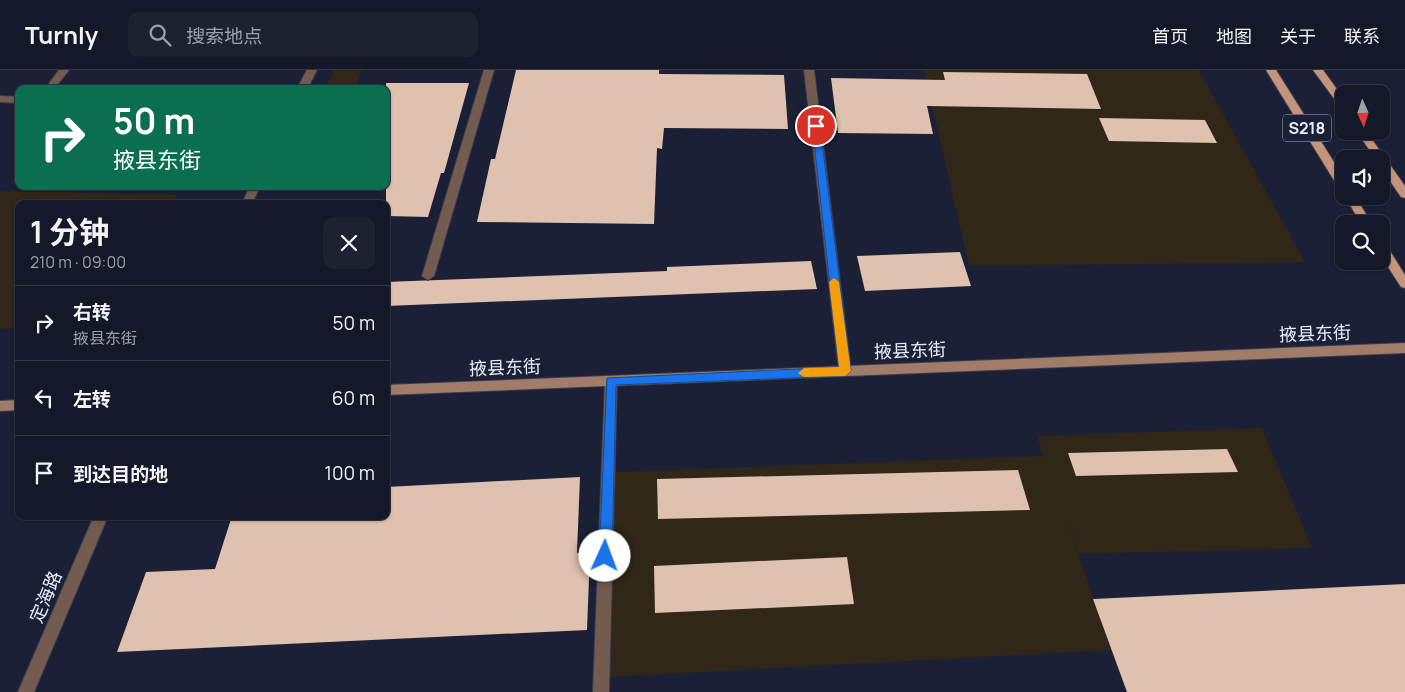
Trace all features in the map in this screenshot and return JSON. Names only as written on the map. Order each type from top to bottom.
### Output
[{"type":"main road","name":"S218","points":[[1271,70],[1335,173]]},
{"type":"main road","name":"S218","points":[[1318,70],[1335,94]]},
{"type":"main road","points":[[1390,172],[1405,194]]},
{"type":"main road","points":[[1390,260],[1405,284]]},
{"type":"main road","name":"掖县东街","points":[[390,390],[1405,348]]},
{"type":"main road","points":[[0,406],[15,405]]},
{"type":"street","points":[[52,85],[64,70]]},
{"type":"street","points":[[304,85],[312,70]]},
{"type":"street","points":[[428,276],[489,70]]},
{"type":"street","points":[[809,70],[845,371]]},
{"type":"street","points":[[0,99],[15,100]]},
{"type":"street","points":[[601,692],[611,381]]},
{"type":"street","name":"定海路","points":[[26,692],[99,520]]},
{"type":"shaded area","points":[[334,70],[362,70],[356,85],[327,85]]},
{"type":"shaded area","points":[[924,70],[1199,70],[1305,262],[969,266]]},
{"type":"shaded area","points":[[0,191],[177,195],[174,200],[15,200],[15,328],[0,329]]},
{"type":"shaded area","points":[[1262,428],[1312,548],[1079,554],[1068,523],[1111,650],[610,677],[614,472],[1043,456],[1037,436]]},
{"type":"building","points":[[516,70],[659,70],[659,74],[784,75],[788,129],[664,128],[662,149],[657,148],[654,224],[477,222],[491,159],[495,159]]},
{"type":"building","points":[[943,72],[1087,74],[1101,109],[927,106],[933,134],[838,133],[831,78],[945,80]]},
{"type":"building","points":[[386,83],[469,83],[444,173],[441,173],[428,217],[390,216],[390,200],[386,200],[386,190],[390,190],[390,85],[386,85]]},
{"type":"building","points":[[1099,118],[1205,120],[1217,143],[1109,141]]},
{"type":"building","points":[[960,252],[971,286],[865,291],[857,256]]},
{"type":"building","points":[[811,261],[817,289],[390,306],[390,282],[667,271],[667,267]]},
{"type":"building","points":[[1227,449],[1238,472],[1076,476],[1068,453]]},
{"type":"building","points":[[1018,470],[1030,510],[658,519],[657,479]]},
{"type":"building","points":[[580,477],[577,553],[590,552],[587,630],[117,652],[146,572],[215,569],[231,520],[390,520],[390,487]]},
{"type":"building","points":[[847,557],[854,604],[655,613],[654,566]]},
{"type":"building","points":[[1405,584],[1405,692],[1127,692],[1093,599]]},
{"type":"slow traffic","points":[[804,373],[845,371],[834,282]]},
{"type":"route","points":[[605,556],[611,381],[845,371],[816,126]]}]
